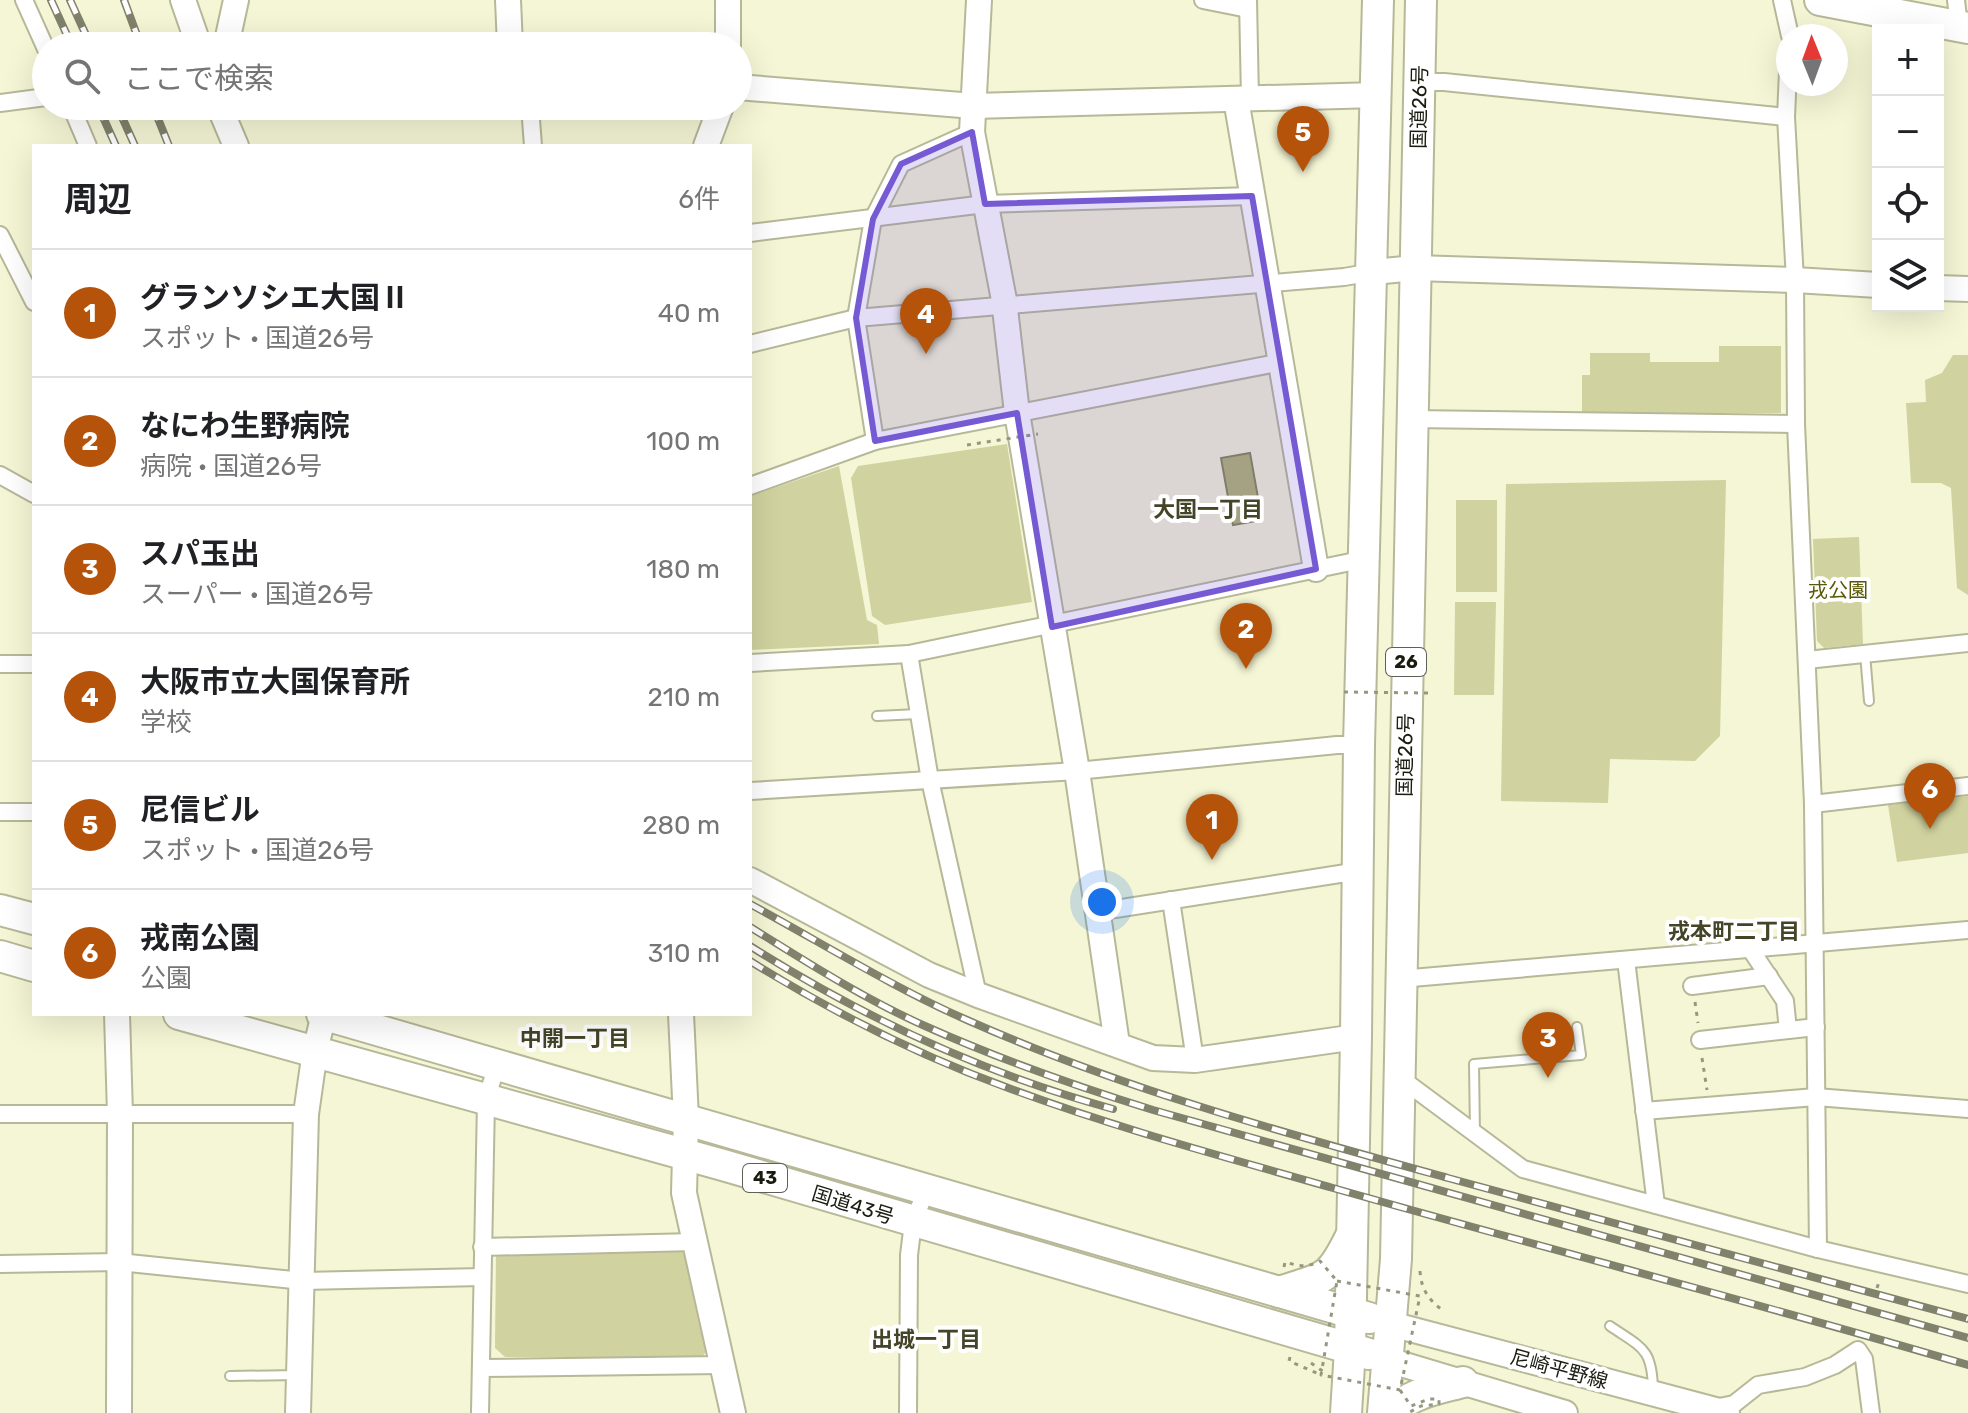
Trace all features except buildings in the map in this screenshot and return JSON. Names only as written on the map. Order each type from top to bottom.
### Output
[{"type":"highway","name":"26","points":[[1346,1413],[1351,1313],[1359,745],[1378,0]]},
{"type":"highway","name":"国道26号","points":[[1391,1405],[1388,1360],[1396,1259],[1421,0]]},
{"type":"highway","points":[[1820,0],[1950,21]]},
{"type":"highway","points":[[0,910],[32,918]]},
{"type":"highway","points":[[0,931],[32,939]]},
{"type":"highway","points":[[0,956],[32,965]]},
{"type":"highway","points":[[0,975],[32,984]]},
{"type":"highway","name":"国道43号","points":[[186,1016],[684,1155],[1388,1360]]},
{"type":"highway","name":"国道43号","points":[[330,1016],[927,1188],[1281,1279],[1351,1313],[1391,1324]]},
{"type":"highway","points":[[1281,1279],[1327,1274],[1338,1263],[1352,1235]]},
{"type":"highway","points":[[1391,1405],[1463,1382]]},
{"type":"street","points":[[24,0],[38,32]]},
{"type":"street","points":[[183,0],[194,32]]},
{"type":"street","points":[[229,32],[236,0]]},
{"type":"street","points":[[508,0],[509,32]]},
{"type":"street","points":[[728,0],[728,32]]},
{"type":"street","points":[[979,0],[972,132],[1004,306],[1017,413],[1077,771],[1117,1044]]},
{"type":"street","points":[[1203,0],[1248,5],[1243,99],[1252,196],[1316,569]]},
{"type":"street","points":[[1782,0],[1787,24]]},
{"type":"street","points":[[1419,82],[1786,117]]},
{"type":"street","points":[[752,88],[974,106],[1377,95]]},
{"type":"street","points":[[1787,96],[1795,280],[1796,424],[1813,804],[1818,1249]]},
{"type":"street","points":[[0,103],[32,99]]},
{"type":"street","points":[[77,120],[87,144]]},
{"type":"street","points":[[225,120],[235,144]]},
{"type":"street","points":[[531,120],[533,144]]},
{"type":"street","points":[[707,144],[716,120]]},
{"type":"street","points":[[875,441],[856,318],[873,219],[901,164],[972,132]]},
{"type":"street","points":[[752,233],[985,204],[1252,196]]},
{"type":"street","points":[[0,235],[32,298]]},
{"type":"street","points":[[752,344],[856,318],[1415,268],[1872,285]]},
{"type":"street","points":[[1944,288],[1968,289]]},
{"type":"street","points":[[752,485],[875,441],[1282,362]]},
{"type":"street","points":[[1411,419],[1796,424]]},
{"type":"street","points":[[0,475],[32,493]]},
{"type":"street","points":[[752,663],[909,654],[1052,627],[1365,559]]},
{"type":"street","points":[[1807,660],[1968,643]]},
{"type":"street","points":[[909,654],[930,780],[978,995]]},
{"type":"street","points":[[0,664],[32,664]]},
{"type":"street","points":[[752,791],[1077,771],[1359,745]]},
{"type":"street","points":[[1813,804],[1968,786]]},
{"type":"street","points":[[0,812],[32,812]]},
{"type":"street","points":[[1096,912],[1359,871]]},
{"type":"street","points":[[752,881],[929,975],[1153,1058],[1195,1060],[1356,1037]]},
{"type":"street","points":[[1171,900],[1195,1060]]},
{"type":"street","points":[[1400,979],[1968,930]]},
{"type":"street","points":[[1751,950],[1785,1001],[1788,1030]]},
{"type":"street","points":[[1626,960],[1656,1205]]},
{"type":"street","points":[[1692,986],[1769,976]]},
{"type":"street","points":[[117,1016],[120,1114],[119,1413]]},
{"type":"street","points":[[298,1413],[306,1114],[323,1016]]},
{"type":"street","points":[[681,1016],[686,1119],[684,1193],[733,1413]]},
{"type":"street","points":[[1700,1040],[1816,1027]]},
{"type":"street","points":[[480,1413],[486,1100],[497,1065]]},
{"type":"street","points":[[1399,1077],[1523,1169],[1818,1249],[1968,1284]]},
{"type":"street","points":[[1644,1111],[1816,1097],[1968,1109]]},
{"type":"street","points":[[0,1114],[306,1114]]},
{"type":"street","points":[[908,1413],[909,1255],[913,1223],[927,1188]]},
{"type":"street","points":[[482,1247],[695,1242]]},
{"type":"street","points":[[0,1264],[119,1262],[303,1281],[482,1277]]},
{"type":"street","name":"尼崎平野線","points":[[1391,1324],[1717,1412]]},
{"type":"street","points":[[1717,1412],[1734,1404],[1758,1385],[1805,1377],[1835,1365],[1858,1350],[1864,1359],[1871,1413]]},
{"type":"street","name":"尼崎平野線","points":[[1388,1360],[1565,1413]]},
{"type":"street","points":[[481,1368],[722,1365]]},
{"type":"lane","points":[[1865,654],[1869,701]]},
{"type":"lane","points":[[877,716],[918,714]]},
{"type":"lane","points":[[1475,1134],[1474,1064],[1581,1055],[1577,1027]]},
{"type":"lane","points":[[1610,1326],[1645,1350],[1652,1367],[1653,1394]]},
{"type":"lane","points":[[230,1376],[300,1375]]},
{"type":"path","points":[[967,445],[1038,434]]},
{"type":"path","points":[[1344,692],[1428,693]]},
{"type":"path","points":[[1281,1279],[1285,1262],[1303,1266],[1320,1261],[1337,1281],[1420,1296]]},
{"type":"path","points":[[1391,1405],[1420,1296],[1415,1285],[1418,1262],[1423,1289],[1444,1311]]},
{"type":"path","points":[[1321,1375],[1337,1281]]},
{"type":"path","points":[[1328,1378],[1321,1368],[1290,1357],[1289,1361],[1321,1375],[1391,1405],[1411,1406],[1429,1399],[1439,1399],[1439,1404],[1421,1406],[1408,1413]]},
{"type":"highlighted area","points":[[972,132],[985,204],[1252,196],[1316,569],[1052,627],[1017,413],[875,441],[856,318],[873,219],[901,164]]},
{"type":"green space","points":[[1719,346],[1781,346],[1781,413],[1582,413],[1582,375],[1590,375],[1590,353],[1650,353],[1650,362],[1719,362]]},
{"type":"green space","points":[[1953,355],[1968,355],[1968,595],[1957,588],[1951,488],[1941,483],[1911,483],[1906,403],[1926,402],[1925,380],[1942,373]]},
{"type":"green space","points":[[1007,444],[1032,602],[885,625],[872,616],[851,478],[858,466]]},
{"type":"green space","points":[[839,466],[867,620],[877,625],[879,644],[752,650],[752,495]]},
{"type":"green space","points":[[1726,480],[1720,736],[1695,761],[1610,759],[1608,803],[1501,801],[1506,484]]},
{"type":"green space","points":[[1456,500],[1497,500],[1497,592],[1456,592]]},
{"type":"green space","name":"戎公園","points":[[1859,537],[1863,644],[1824,648],[1817,641],[1813,539]]},
{"type":"green space","points":[[1455,602],[1496,602],[1494,695],[1454,695]]},
{"type":"green space","points":[[1968,796],[1968,853],[1897,862],[1888,805]]},
{"type":"green space","points":[[502,1250],[680,1250],[686,1254],[709,1348],[702,1357],[505,1357],[495,1348],[496,1255]]},
{"type":"shaded area","points":[[1250,453],[1262,520],[1233,525],[1221,458]]},
{"type":"railway","points":[[51,0],[66,32]]},
{"type":"railway","points":[[70,0],[85,32]]},
{"type":"railway","points":[[124,0],[136,32]]},
{"type":"railway","points":[[104,120],[115,144]]},
{"type":"railway","points":[[123,120],[134,144]]},
{"type":"railway","points":[[159,120],[168,144]]},
{"type":"railway","points":[[752,905],[939,1007],[1025,1045],[1144,1088],[1387,1161],[1968,1319]]},
{"type":"railway","points":[[752,928],[836,980],[925,1026],[981,1050],[1095,1091],[1153,1110],[1968,1338]]},
{"type":"railway","points":[[752,947],[880,1020],[926,1041],[1018,1079],[1113,1109]]},
{"type":"railway","points":[[752,962],[813,998],[910,1047],[977,1076],[1090,1117],[1968,1365]]},
{"type":"place","name":"尼信ビル","points":[[1303,172]]},
{"type":"place","name":"大阪市立大国保育所","points":[[926,354]]},
{"type":"place","name":"なにわ生野病院","points":[[1246,669]]},
{"type":"place","name":"戎南公園","points":[[1930,829]]},
{"type":"place","name":"グランソシエ大国Ⅱ","points":[[1212,860]]},
{"type":"place","name":"スパ玉出","points":[[1548,1078]]},
{"type":"district","name":"大国一丁目","points":[[1208,509]]},
{"type":"district","name":"戎本町二丁目","points":[[1734,931]]},
{"type":"district","name":"中開一丁目","points":[[575,1038]]},
{"type":"district","name":"出城一丁目","points":[[926,1339]]}]
